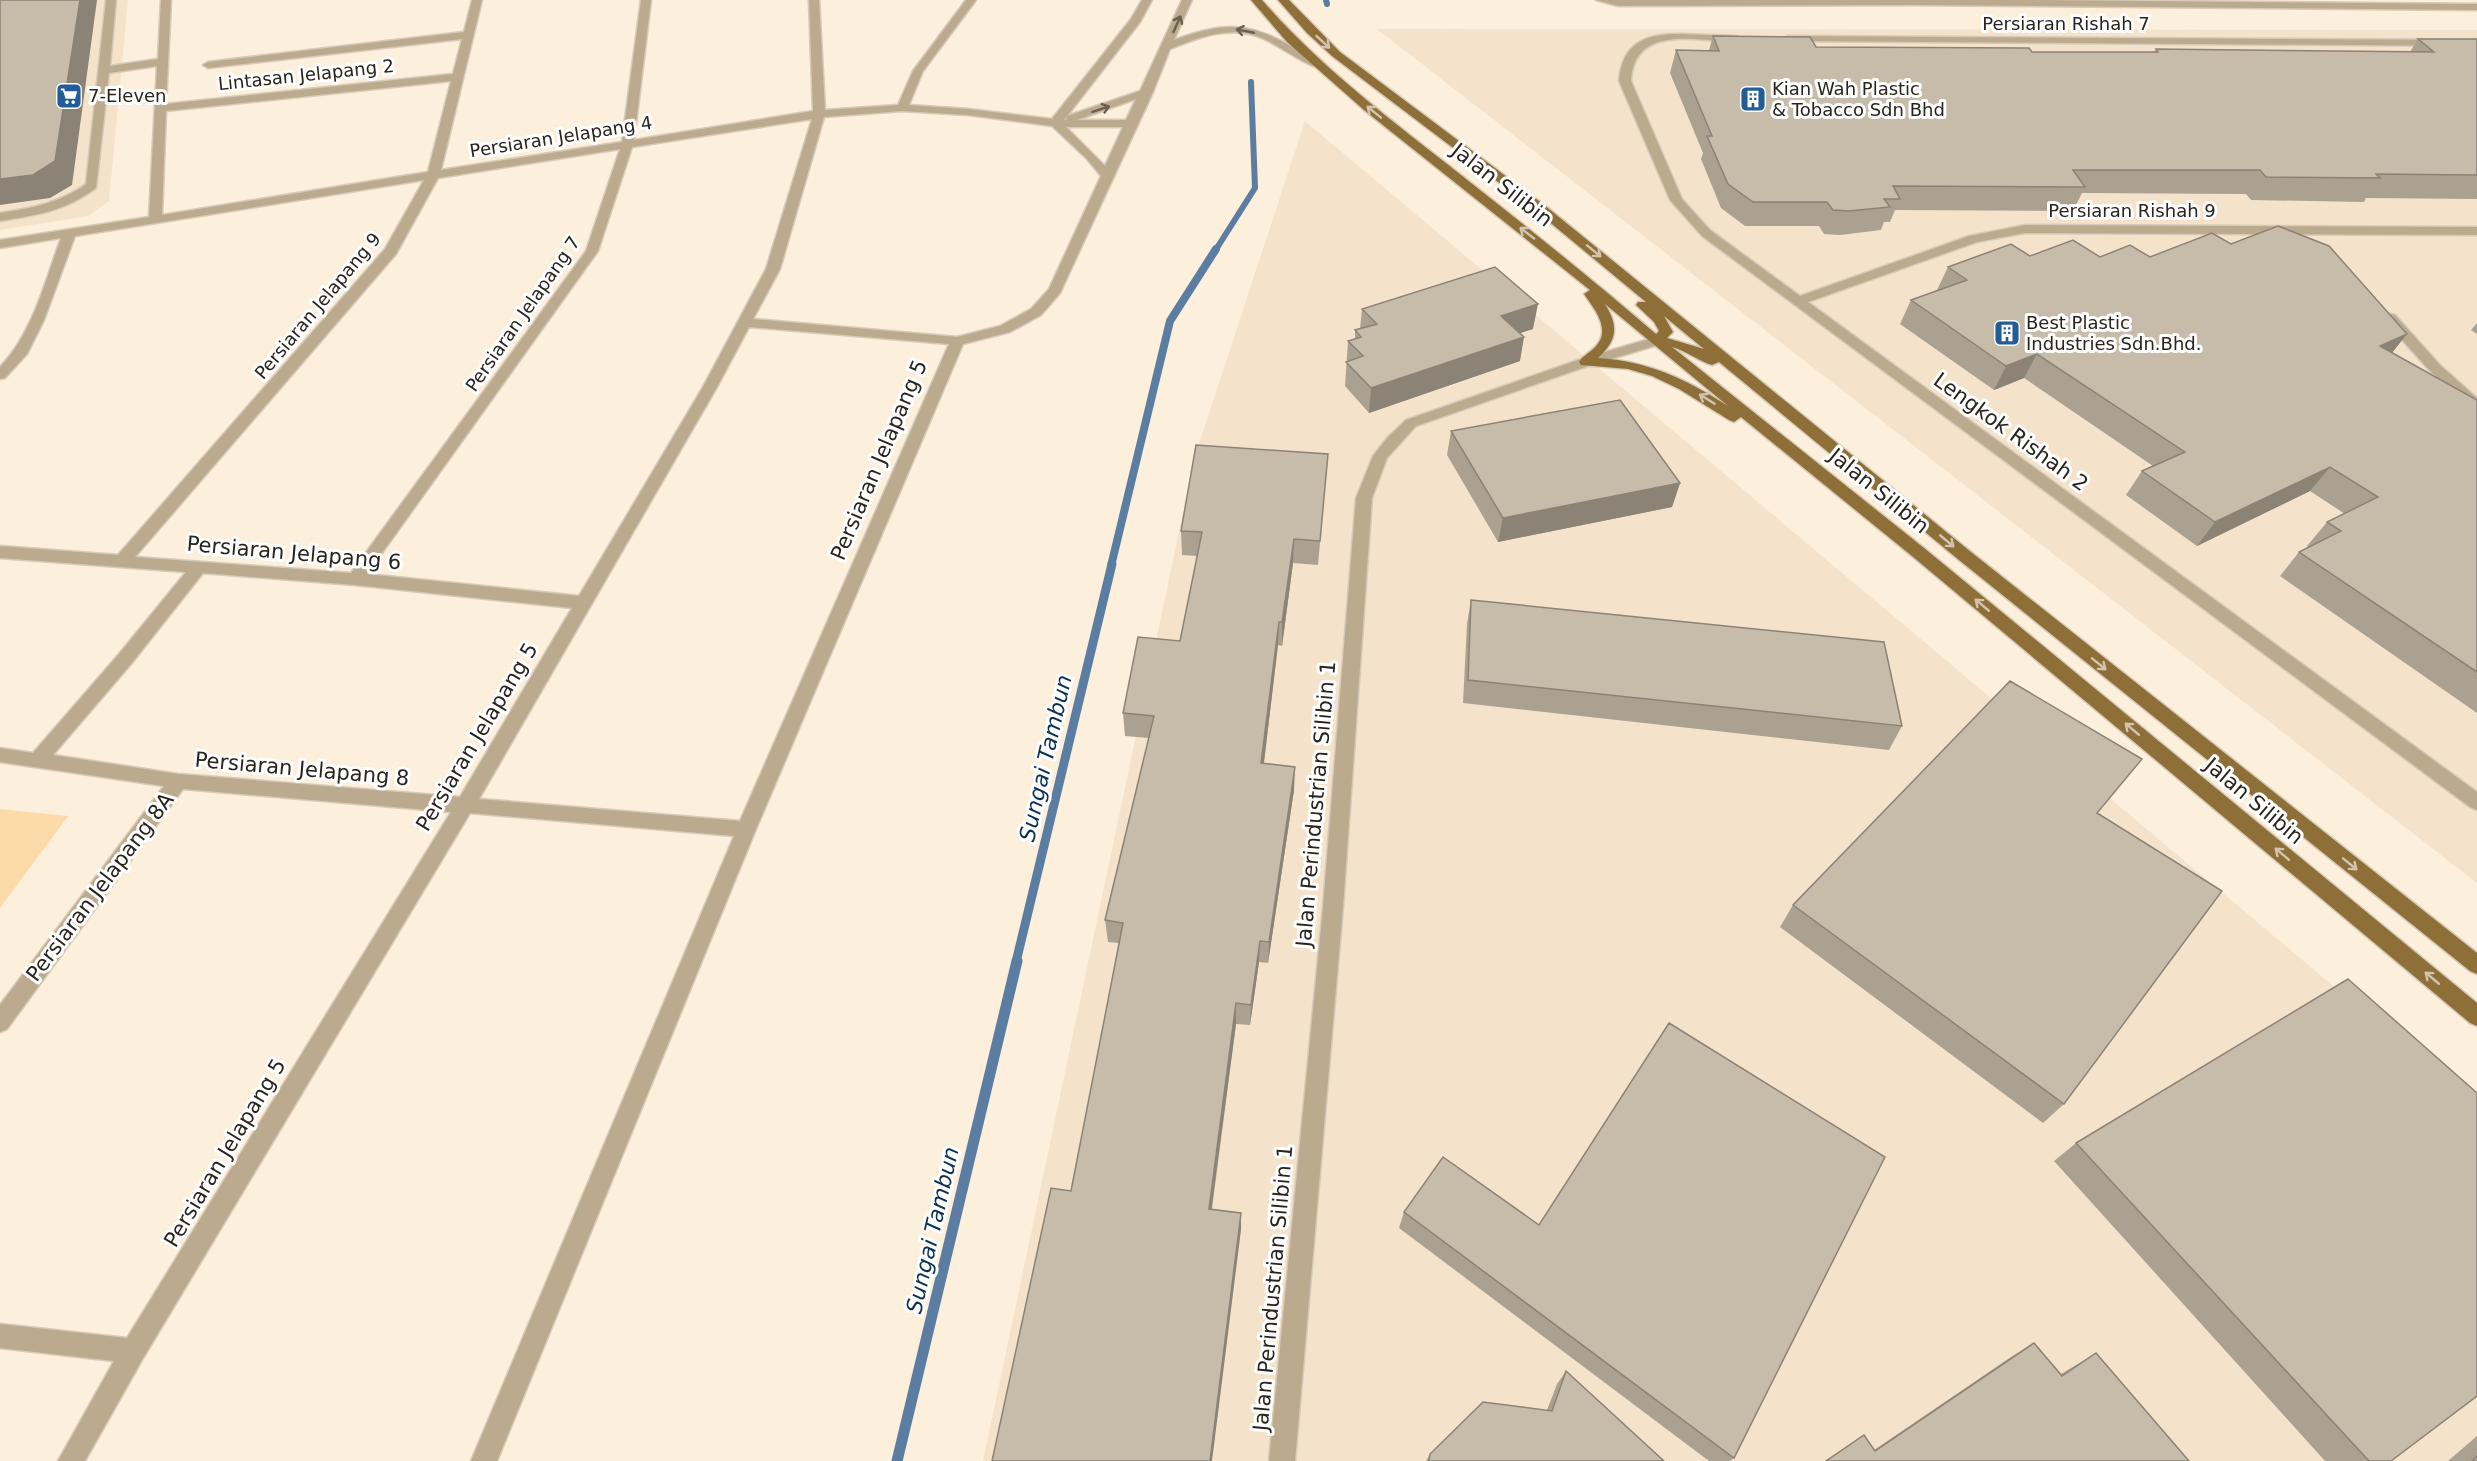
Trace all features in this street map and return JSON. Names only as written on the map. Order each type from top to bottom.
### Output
[{"type":"main road","name":"Jalan Silibin","points":[[1256,0],[1291,40],[1378,115],[1573,269],[1656,341],[1826,477],[2477,1016]]},
{"type":"main road","name":"Jalan Silibin","points":[[1283,0],[1336,54],[1539,207],[1965,556],[2477,965]]},
{"type":"main road","points":[[1539,207],[1576,253],[1660,320],[1666,332],[1656,341]]},
{"type":"main road","points":[[1573,269],[1604,311],[1609,326],[1606,342],[1586,362]]},
{"type":"main road","points":[[1656,341],[1679,343],[1696,349],[1777,413],[1841,453]]},
{"type":"main road","points":[[1586,362],[1627,365],[1654,372],[1679,383],[1826,477]]},
{"type":"street","points":[[0,217],[38,211],[73,199],[92,185],[111,0]]},
{"type":"street","points":[[155,220],[166,0]]},
{"type":"street","name":"Persiaran Jelapang 9","points":[[122,561],[391,251],[434,174],[456,77],[477,0]]},
{"type":"street","name":"Persiaran Jelapang 7","points":[[355,579],[592,251],[627,145],[646,0]]},
{"type":"street","name":"Persiaran Jelapang 5","points":[[71,1461],[133,1351],[465,806],[710,387],[773,269],[819,114],[814,0]]},
{"type":"street","points":[[902,108],[918,71],[928,55],[971,0]]},
{"type":"street","points":[[1055,123],[1136,20],[1147,0]]},
{"type":"street","points":[[744,322],[957,341],[1005,329],[1036,312],[1055,290],[1187,0]]},
{"type":"street","name":"Persiaran Rishah 7","points":[[1601,0],[1618,3],[1748,1],[2356,3],[2477,7]]},
{"type":"street","points":[[1166,47],[1209,31],[1227,28],[1246,29],[1266,36],[1317,64]]},
{"type":"street","points":[[208,65],[468,35]]},
{"type":"street","name":"Lengkok Rishah 2","points":[[1751,39],[1656,38],[1636,50],[1625,64],[1625,81],[1676,200],[1706,233],[2477,802]]},
{"type":"street","name":"Persiaran Rishah 7","points":[[1775,39],[2477,43]]},
{"type":"street","points":[[104,70],[162,62]]},
{"type":"street","name":"Lintasan Jelapang 2","points":[[159,108],[456,77]]},
{"type":"street","points":[[1055,123],[1147,92]]},
{"type":"street","name":"Persiaran Jelapang 4","points":[[0,244],[819,114],[902,108],[968,112],[1055,123],[1131,124]]},
{"type":"street","points":[[1055,123],[1091,156],[1107,176]]},
{"type":"street","name":"Persiaran Rishah 9","points":[[1798,301],[1974,239],[2025,229],[2477,231]]},
{"type":"street","points":[[2310,229],[2326,246]]},
{"type":"street","points":[[0,375],[20,354],[37,320],[69,234]]},
{"type":"street","points":[[2380,307],[2435,368],[2477,406]]},
{"type":"street","name":"Persiaran Jelapang 5","points":[[484,1461],[746,829],[957,341]]},
{"type":"street","name":"Jalan Perindustrian Silibin 1","points":[[1282,1461],[1332,907],[1364,498],[1372,469],[1389,443],[1411,423],[1586,362],[1656,341]]},
{"type":"street","name":"Persiaran Jelapang 6","points":[[0,552],[197,569],[355,579],[584,603]]},
{"type":"street","points":[[38,760],[197,569]]},
{"type":"street","name":"Persiaran Jelapang 8","points":[[0,755],[178,782],[746,829]]},
{"type":"street","name":"Persiaran Jelapang 8A","points":[[0,1022],[178,782]]},
{"type":"street","points":[[0,1336],[133,1351]]},
{"type":"shaded area","points":[[0,0],[128,0],[109,201],[88,216],[0,230]]},
{"type":"shaded area","points":[[1377,29],[2477,30],[2477,883]]},
{"type":"shaded area","points":[[1305,121],[2477,1107],[2477,1461],[983,1461],[1195,456]]},
{"type":"shaded area","points":[[0,809],[68,816],[0,908]]},
{"type":"building","points":[[0,0],[80,0],[55,161],[33,175],[0,179]]},
{"type":"building","points":[[1713,36],[1810,37],[1816,47],[2029,48],[2032,52],[2158,52],[2156,49],[2434,52],[2418,39],[2477,39],[2477,175],[2376,174],[2380,178],[2266,177],[2260,170],[2073,170],[2085,187],[1893,186],[1900,199],[1884,199],[1890,207],[1849,211],[1833,210],[1827,202],[1753,202],[1728,184],[1707,136],[1712,136],[1676,50],[1719,51]]},
{"type":"building","points":[[2278,226],[2329,246],[2407,334],[2380,346],[2477,400],[2477,672],[2299,552],[2341,531],[2327,522],[2378,497],[2330,467],[2215,522],[2142,471],[2185,452],[2037,354],[2006,366],[1911,300],[1967,280],[1948,267],[2011,244],[2030,256],[2073,240],[2100,257],[2130,245],[2150,257],[2212,233],[2231,244]]},
{"type":"building","points":[[1495,267],[1538,304],[1501,316],[1524,337],[1371,388],[1346,362],[1363,356],[1348,341],[1361,337],[1355,330],[1377,324],[1362,309]]},
{"type":"building","points":[[1620,400],[1680,483],[1503,518],[1451,431]]},
{"type":"building","points":[[1196,445],[1328,454],[1320,541],[1294,539],[1282,622],[1279,622],[1261,763],[1295,767],[1269,942],[1260,941],[1251,1005],[1236,1003],[1209,1209],[1241,1213],[1210,1461],[992,1461],[1051,1188],[1071,1191],[1123,923],[1105,920],[1154,716],[1123,713],[1138,637],[1180,641],[1202,532],[1181,531]]},
{"type":"building","points":[[1471,600],[1884,642],[1902,726],[1468,680]]},
{"type":"building","points":[[2010,681],[2142,759],[2097,813],[2222,891],[2064,1104],[1793,905]]},
{"type":"building","points":[[2348,979],[2477,1093],[2477,1396],[2391,1461],[2369,1461],[2076,1143]]},
{"type":"building","points":[[1669,1023],[1885,1157],[1734,1458],[1404,1212],[1443,1157],[1539,1225]]},
{"type":"building","points":[[2034,1343],[2062,1376],[2096,1353],[2189,1461],[1826,1461],[1864,1435],[1875,1451]]},
{"type":"building","points":[[1566,1371],[1664,1461],[1429,1461],[1430,1454],[1483,1402],[1552,1411]]},
{"type":"waterway","name":"Sungai Tambun","points":[[1326,0],[1327,4]]},
{"type":"waterway","name":"Sungai Tambun","points":[[1215,251],[1255,188],[1251,82]]},
{"type":"waterway","name":"Sungai Tambun","points":[[1111,566],[1170,321],[1216,249]]},
{"type":"waterway","name":"Sungai Tambun","points":[[1016,962],[1112,564]]},
{"type":"waterway","name":"Sungai Tambun","points":[[897,1461],[1017,961]]},
{"type":"place","name":"7-Eleven","points":[[69,96]]},
{"type":"place","name":"Kian Wah Plastic & Tobacco Sdn Bhd","points":[[1753,99]]},
{"type":"place","name":"Best Plastic Industries Sdn.Bhd.","points":[[2007,333]]}]
